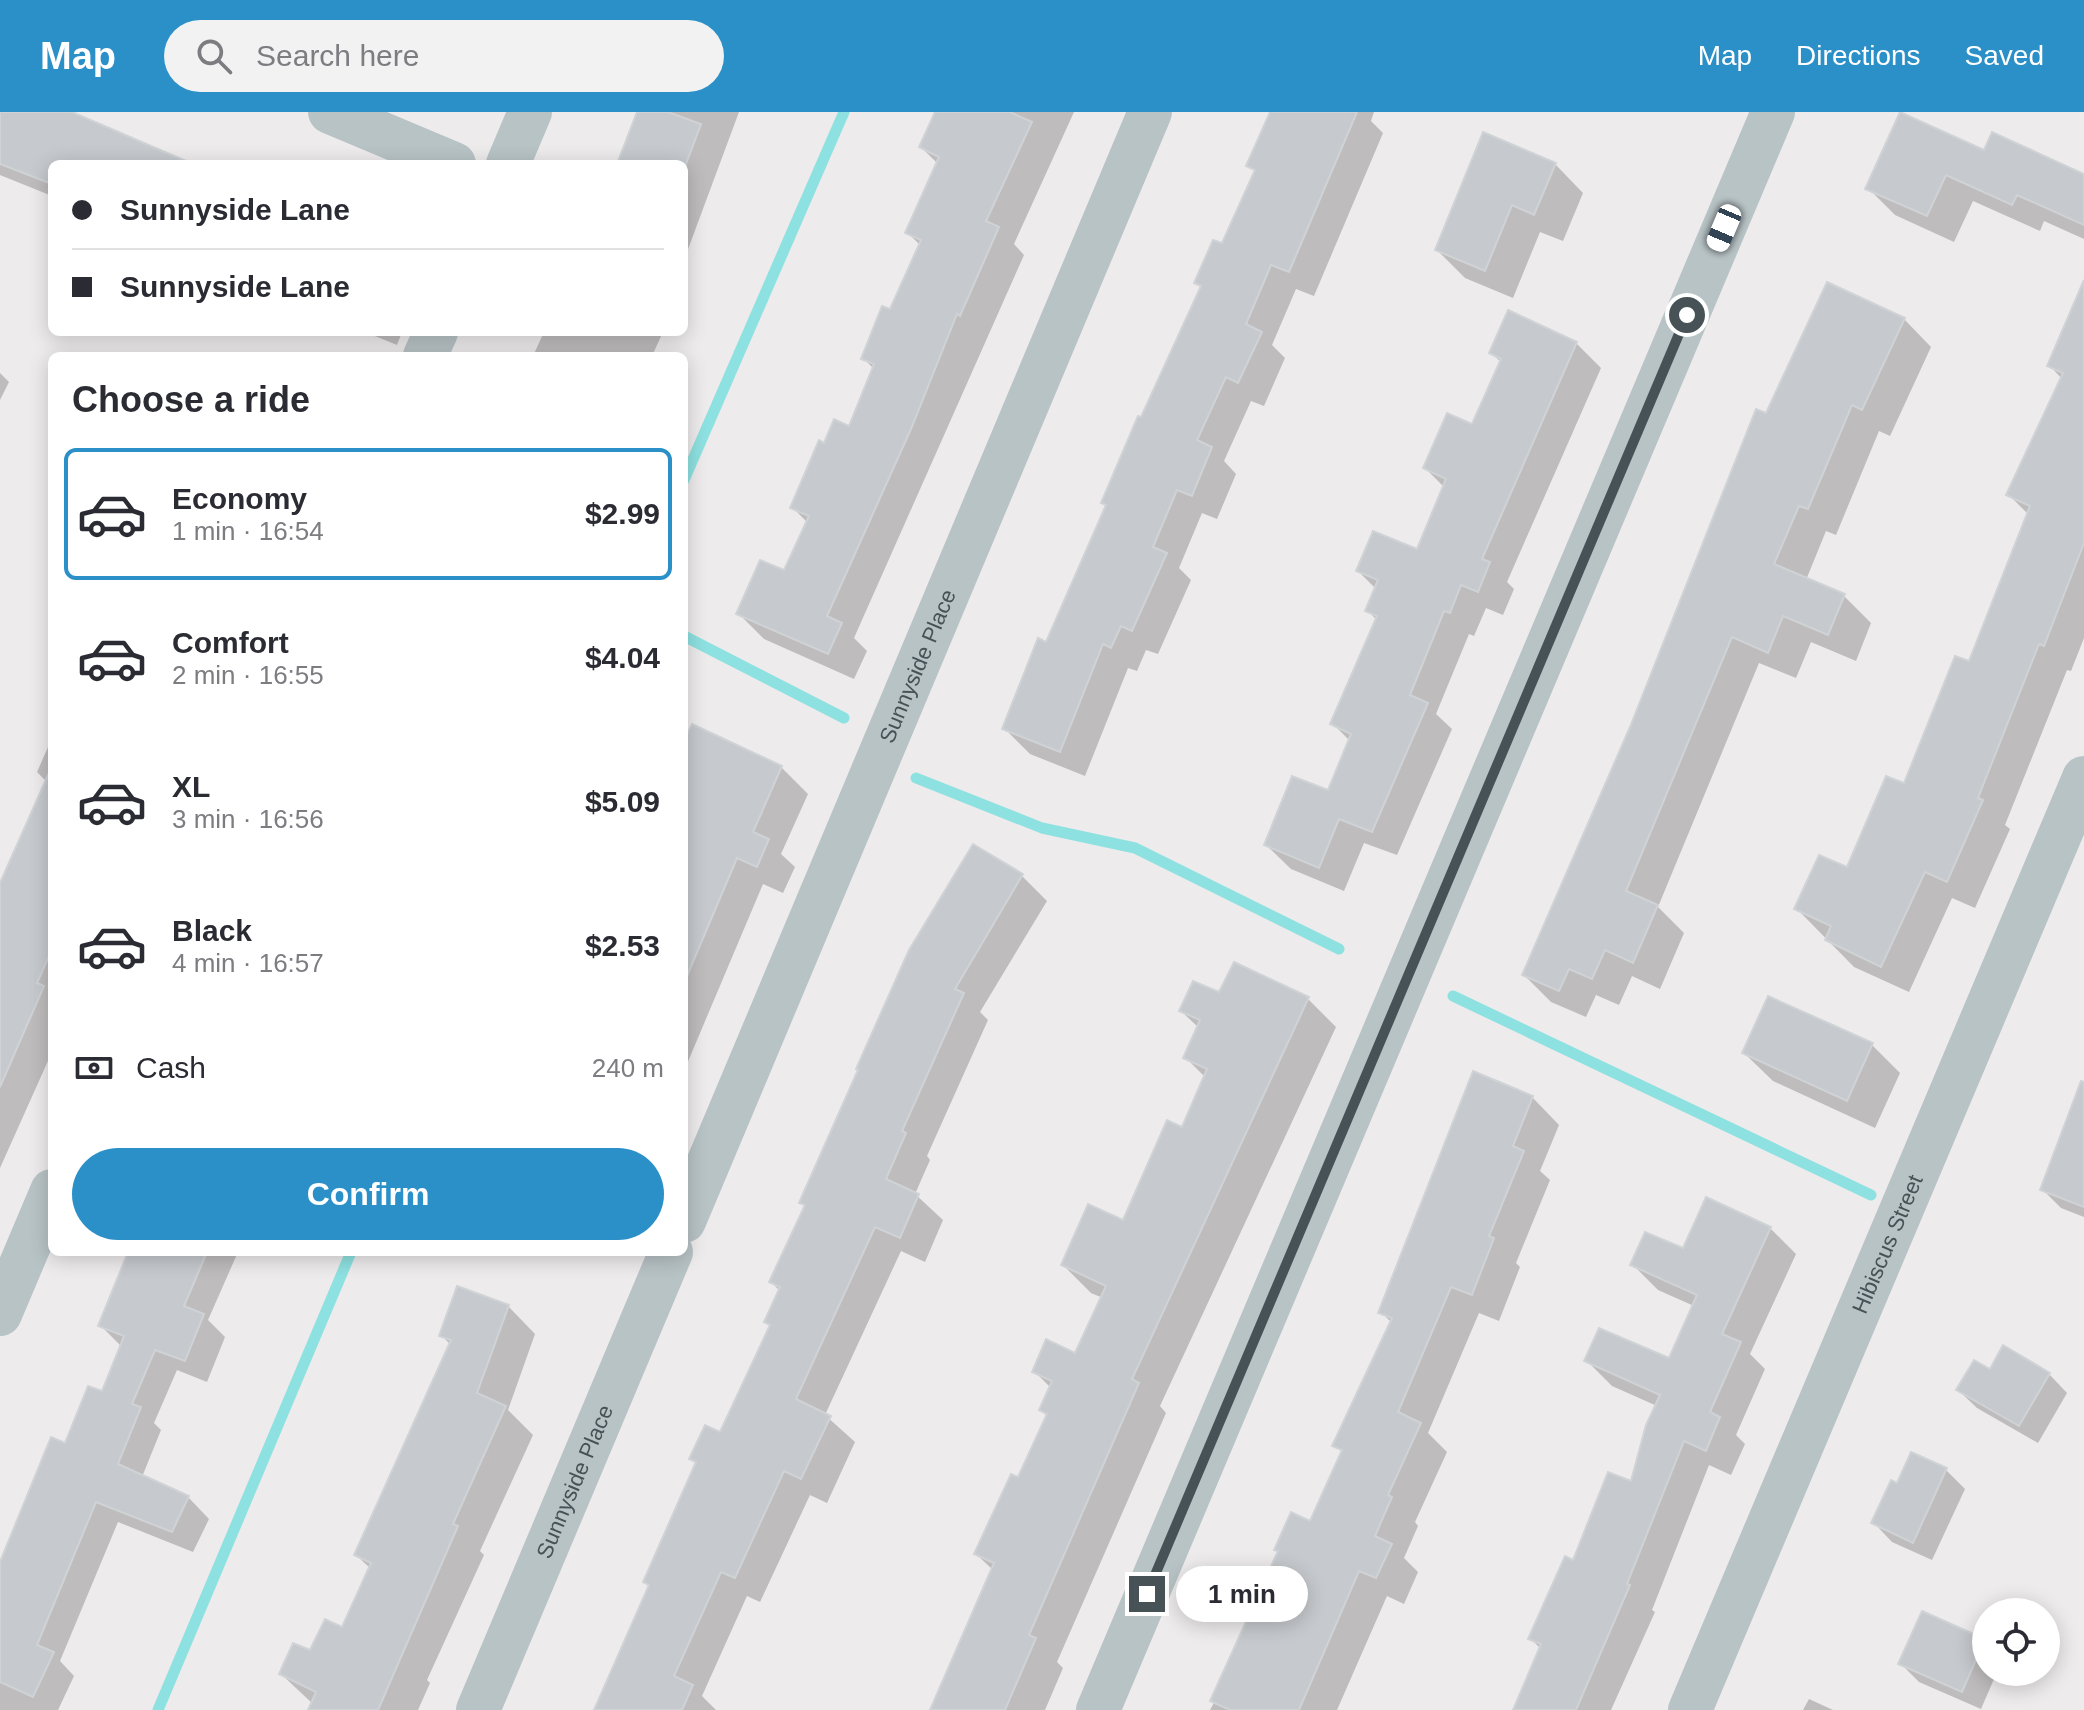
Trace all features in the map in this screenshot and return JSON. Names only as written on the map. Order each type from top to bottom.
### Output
[{"type":"street","points":[[330,112],[444,160]]},
{"type":"street","points":[[510,160],[530,112]]},
{"type":"street","name":"Sunnyside Place","points":[[688,1211],[1150,112]]},
{"type":"street","points":[[1098,1710],[1773,112]]},
{"type":"street","name":"Hibiscus Street","points":[[1690,1710],[2084,778]]},
{"type":"street","points":[[0,1314],[48,1200]]},
{"type":"street","name":"Sunnyside Place","points":[[478,1710],[669,1256]]},
{"type":"building","points":[[0,112],[72,112],[184,160],[48,160],[48,182],[0,164]]},
{"type":"building","points":[[637,112],[668,112],[701,124],[688,160],[619,160]]},
{"type":"building","points":[[935,112],[1010,112],[1032,122],[986,221],[999,227],[960,316],[957,314],[911,429],[827,616],[842,623],[828,654],[736,614],[760,560],[784,570],[809,516],[790,508],[819,440],[824,443],[834,419],[849,426],[874,364],[861,359],[882,306],[890,309],[921,240],[905,233],[939,157],[919,147]]},
{"type":"building","points":[[1270,112],[1357,112],[1289,272],[1271,265],[1246,324],[1262,332],[1238,383],[1226,377],[1197,440],[1212,447],[1192,496],[1177,490],[1153,547],[1167,553],[1132,631],[1121,626],[1111,648],[1103,644],[1060,752],[1002,729],[1038,638],[1046,642],[1106,505],[1101,503],[1138,416],[1141,417],[1201,286],[1194,283],[1213,240],[1222,243],[1255,170],[1246,166]]},
{"type":"building","points":[[1900,112],[1984,150],[1992,132],[2084,174],[2084,225],[2017,195],[2012,205],[1946,175],[1927,216],[1865,189]]},
{"type":"building","points":[[1483,132],[1556,163],[1534,215],[1512,205],[1485,271],[1435,250]]},
{"type":"building","points":[[2084,280],[2084,543],[2044,646],[2039,644],[1978,798],[1983,800],[1947,882],[1925,872],[1881,967],[1825,940],[1831,926],[1794,909],[1819,855],[1847,867],[1886,776],[1904,783],[1955,656],[1969,661],[2030,506],[2006,495],[2063,373],[2047,366]]},
{"type":"building","points":[[1827,282],[1905,318],[1862,410],[1852,405],[1808,509],[1799,506],[1774,564],[1845,594],[1828,635],[1783,616],[1768,653],[1732,637],[1626,891],[1658,905],[1633,963],[1605,950],[1592,979],[1569,969],[1559,991],[1522,975],[1630,727],[1756,409],[1766,413]]},
{"type":"building","points":[[1508,310],[1577,342],[1482,559],[1490,562],[1478,592],[1461,585],[1450,613],[1444,611],[1410,695],[1428,703],[1372,832],[1339,819],[1319,868],[1264,845],[1292,776],[1328,790],[1351,734],[1330,724],[1377,616],[1365,611],[1378,580],[1356,571],[1373,531],[1417,549],[1446,479],[1423,468],[1447,413],[1472,424],[1501,359],[1489,353]]},
{"type":"building","points":[[692,724],[782,766],[753,832],[769,839],[757,867],[737,858],[688,974],[688,732]]},
{"type":"building","points":[[48,775],[48,958],[37,983],[44,986],[0,1087],[0,883]]},
{"type":"building","points":[[973,844],[1023,874],[955,989],[964,993],[902,1131],[906,1133],[886,1179],[919,1194],[900,1238],[875,1227],[796,1399],[831,1416],[801,1479],[784,1471],[735,1578],[721,1572],[674,1676],[693,1685],[682,1710],[594,1710],[649,1585],[643,1582],[696,1462],[689,1459],[705,1425],[720,1432],[770,1325],[764,1322],[780,1287],[769,1282],[805,1205],[799,1203],[856,1069],[909,950]]},
{"type":"building","points":[[1234,962],[1309,997],[1132,1379],[1139,1383],[1029,1635],[1036,1638],[1005,1710],[930,1710],[994,1563],[974,1554],[1011,1474],[1018,1477],[1047,1414],[1039,1410],[1052,1381],[1032,1372],[1046,1339],[1075,1353],[1106,1286],[1061,1265],[1088,1204],[1123,1220],[1167,1120],[1182,1127],[1207,1069],[1183,1058],[1200,1020],[1179,1011],[1193,981],[1219,992]]},
{"type":"building","points":[[1768,996],[1873,1043],[1847,1101],[1742,1053]]},
{"type":"building","points":[[1473,1071],[1533,1096],[1513,1146],[1524,1151],[1489,1236],[1494,1238],[1472,1295],[1451,1287],[1398,1412],[1421,1423],[1388,1495],[1392,1497],[1375,1536],[1392,1544],[1376,1578],[1359,1571],[1299,1710],[1230,1710],[1210,1701],[1278,1551],[1274,1550],[1291,1512],[1310,1521],[1342,1450],[1332,1446],[1392,1318],[1378,1313]]},
{"type":"building","points":[[2081,1081],[2084,1082],[2084,1207],[2040,1190]]},
{"type":"building","points":[[1706,1197],[1771,1227],[1722,1334],[1741,1342],[1710,1412],[1720,1417],[1706,1451],[1684,1441],[1627,1584],[1630,1585],[1576,1710],[1513,1710],[1541,1644],[1528,1639],[1565,1556],[1573,1560],[1608,1472],[1631,1481],[1646,1425],[1660,1395],[1584,1361],[1599,1328],[1669,1358],[1697,1295],[1630,1265],[1645,1232],[1683,1248]]},
{"type":"building","points":[[126,1256],[205,1256],[184,1306],[204,1314],[185,1361],[155,1350],[132,1404],[141,1407],[118,1464],[189,1496],[172,1532],[96,1502],[37,1645],[54,1652],[33,1697],[0,1682],[0,1562],[51,1437],[65,1443],[88,1386],[102,1391],[124,1336],[98,1326]]},
{"type":"building","points":[[457,1286],[509,1305],[477,1393],[506,1406],[453,1524],[458,1526],[378,1710],[308,1710],[316,1692],[279,1674],[293,1643],[310,1650],[325,1619],[342,1627],[371,1563],[354,1555],[451,1340],[439,1336]]},
{"type":"building","points":[[2003,1345],[2050,1373],[2019,1426],[1956,1390],[1974,1360],[1990,1369]]},
{"type":"building","points":[[1911,1452],[1947,1468],[1913,1543],[1871,1523],[1891,1480],[1897,1483]]},
{"type":"building","points":[[1922,1611],[1972,1633],[1972,1669],[1962,1692],[1898,1664]]},
{"type":"waterway","points":[[688,471],[844,112]]},
{"type":"waterway","points":[[688,638],[844,718]]},
{"type":"waterway","points":[[916,778],[1042,828],[1135,848],[1339,949]]},
{"type":"waterway","points":[[1453,996],[1871,1195]]},
{"type":"waterway","points":[[158,1710],[349,1256]]},
{"type":"route","points":[[1147,1594],[1687,315]]}]
